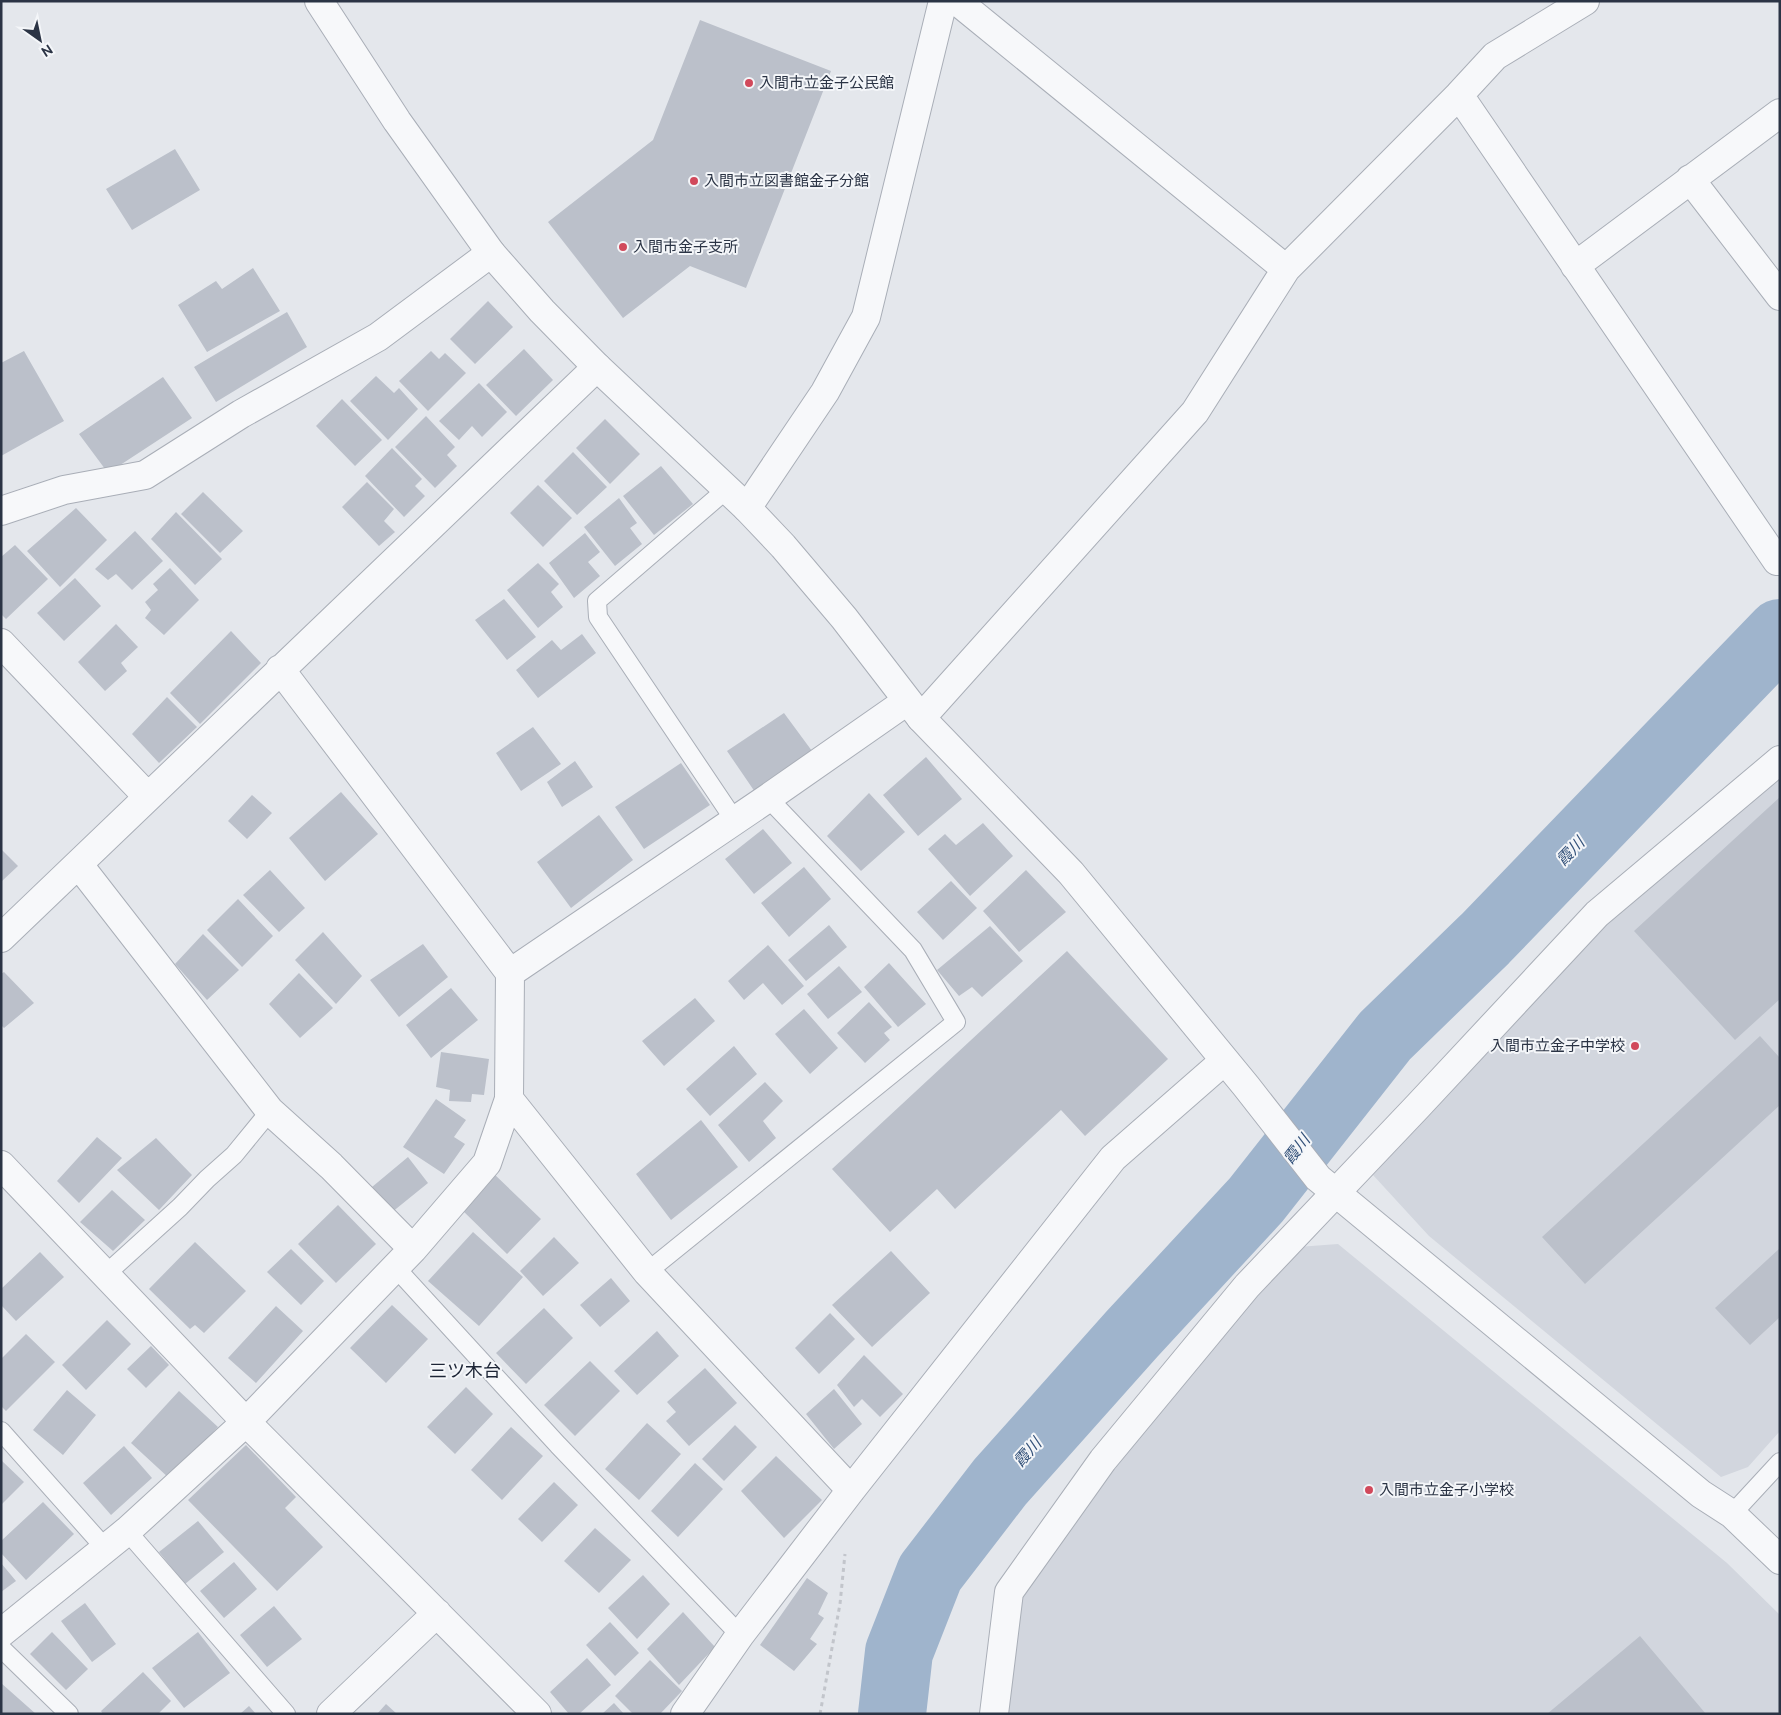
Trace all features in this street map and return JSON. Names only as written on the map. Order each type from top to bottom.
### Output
[{"type":"street","points":[[319,1],[396,121],[491,253],[542,311],[597,367],[747,508],[844,618],[914,710],[1071,873],[1326,1185],[1701,1494],[1732,1514],[1780,1560]]},
{"type":"street","points":[[747,508],[825,392],[866,317],[943,1]]},
{"type":"street","points":[[957,1],[1286,269]]},
{"type":"street","points":[[510,974],[768,798],[914,710],[1195,412],[1286,269],[1459,95],[1495,56],[1585,1]]},
{"type":"street","points":[[1459,95],[1777,561],[1780,559]]},
{"type":"street","points":[[1574,266],[1780,114]]},
{"type":"street","points":[[1690,180],[1780,296]]},
{"type":"street","points":[[1,511],[64,490],[145,475],[242,414],[378,337],[491,253]]},
{"type":"street","points":[[1,938],[597,367]]},
{"type":"street","points":[[1,643],[148,798]]},
{"type":"street","points":[[1,1633],[128,1531],[246,1422],[404,1258],[486,1164],[508,1099],[510,974],[280,669]]},
{"type":"street","points":[[994,1714],[1009,1592],[1103,1460],[1247,1286],[1326,1185],[1418,1106],[1597,914],[1780,760]]},
{"type":"street","points":[[79,865],[270,1111],[331,1166],[404,1258]]},
{"type":"street","points":[[684,1714],[740,1635],[851,1490],[1113,1158],[1224,1061]]},
{"type":"street","points":[[508,1099],[647,1272],[851,1490]]},
{"type":"street","points":[[1,1165],[246,1422],[537,1714]]},
{"type":"street","points":[[331,1714],[437,1613]]},
{"type":"lane","points":[[727,489],[597,601],[598,617],[735,821]]},
{"type":"lane","points":[[647,1272],[956,1022],[913,950],[768,798]]},
{"type":"lane","points":[[106,1274],[234,1155],[270,1111]]},
{"type":"lane","points":[[404,1258],[558,1445],[740,1635]]},
{"type":"lane","points":[[1,1431],[105,1548]]},
{"type":"lane","points":[[1732,1514],[1780,1462]]},
{"type":"lane","points":[[128,1531],[286,1714]]},
{"type":"lane","points":[[1,1648],[69,1714]]},
{"type":"path","points":[[820,1714],[840,1604],[846,1547]]},
{"type":"shaded area","name":"入間市立金子中学校","points":[[1780,772],[1780,1431],[1748,1467],[1721,1477],[1429,1236],[1373,1175],[1607,918]]},
{"type":"shaded area","name":"入間市立金子小学校","points":[[1338,1244],[1727,1563],[1780,1615],[1780,1714],[1003,1714],[1022,1597],[1152,1418],[1298,1247]]},
{"type":"building","name":"入間市立図書館金子分館","points":[[700,20],[831,71],[746,288],[690,266],[623,318],[548,222],[653,140]]},
{"type":"building","points":[[175,149],[200,190],[132,230],[106,189]]},
{"type":"building","points":[[253,268],[280,311],[207,352],[178,305],[216,281],[222,289]]},
{"type":"building","points":[[488,301],[513,327],[475,364],[450,339]]},
{"type":"building","points":[[287,312],[307,347],[216,402],[194,367]]},
{"type":"building","points":[[524,349],[553,380],[516,416],[486,385]]},
{"type":"building","points":[[24,351],[64,421],[1,456],[1,363]]},
{"type":"building","points":[[431,351],[439,359],[445,353],[466,373],[428,411],[399,381]]},
{"type":"building","points":[[376,376],[394,393],[399,388],[418,409],[388,440],[350,401]]},
{"type":"building","points":[[163,377],[192,418],[108,473],[79,434]]},
{"type":"building","points":[[479,383],[507,412],[482,437],[472,426],[459,440],[439,421]]},
{"type":"building","points":[[342,399],[382,440],[355,466],[316,426]]},
{"type":"building","points":[[426,416],[455,447],[447,455],[457,466],[435,488],[395,447]]},
{"type":"building","points":[[605,419],[640,454],[610,484],[576,448]]},
{"type":"building","points":[[392,448],[422,479],[415,486],[425,496],[404,517],[365,476]]},
{"type":"building","points":[[573,452],[607,487],[577,515],[544,481]]},
{"type":"building","points":[[661,466],[693,504],[654,535],[623,496]]},
{"type":"building","points":[[367,482],[394,509],[384,521],[395,532],[379,546],[342,507]]},
{"type":"building","points":[[538,485],[572,518],[543,547],[510,513]]},
{"type":"building","points":[[203,492],[243,531],[220,553],[181,514]]},
{"type":"building","points":[[619,498],[637,523],[630,528],[642,544],[615,566],[584,527]]},
{"type":"building","points":[[76,508],[107,540],[60,587],[27,551]]},
{"type":"building","points":[[176,512],[222,559],[195,585],[151,539]]},
{"type":"building","points":[[135,531],[163,561],[132,590],[116,574],[108,580],[95,569]]},
{"type":"building","points":[[585,533],[600,552],[588,562],[600,576],[574,598],[549,563]]},
{"type":"building","points":[[15,545],[48,579],[6,619],[1,614],[1,557]]},
{"type":"building","points":[[538,563],[559,584],[551,592],[563,607],[538,628],[507,590]]},
{"type":"building","points":[[170,568],[199,600],[164,635],[145,618],[151,610],[145,602],[158,590],[153,584]]},
{"type":"building","points":[[75,578],[101,606],[64,641],[37,613]]},
{"type":"building","points":[[504,599],[536,637],[507,660],[475,620]]},
{"type":"building","points":[[116,624],[138,647],[121,663],[127,671],[105,691],[78,662]]},
{"type":"building","points":[[231,631],[261,663],[200,724],[170,693]]},
{"type":"building","points":[[582,634],[596,653],[538,698],[516,670],[552,640],[561,650]]},
{"type":"building","points":[[167,697],[197,727],[159,763],[132,734]]},
{"type":"building","points":[[784,713],[812,751],[755,792],[727,751]]},
{"type":"building","points":[[533,727],[561,764],[521,791],[496,753]]},
{"type":"building","points":[[926,757],[962,799],[918,836],[883,795]]},
{"type":"building","points":[[575,761],[593,787],[562,807],[547,782]]},
{"type":"building","points":[[681,763],[710,805],[644,849],[615,807]]},
{"type":"building","points":[[341,792],[378,834],[325,881],[289,838]]},
{"type":"building","points":[[869,793],[905,832],[861,871],[827,836]]},
{"type":"building","points":[[252,795],[272,813],[247,839],[228,821]]},
{"type":"building","points":[[1780,797],[1780,999],[1735,1040],[1634,931]]},
{"type":"building","points":[[599,815],[633,860],[571,908],[537,862]]},
{"type":"building","points":[[983,823],[1013,856],[970,896],[928,849],[945,834],[956,845]]},
{"type":"building","points":[[763,829],[792,863],[754,894],[725,859]]},
{"type":"building","points":[[1,849],[18,866],[1,882]]},
{"type":"building","points":[[804,867],[831,899],[789,937],[761,903]]},
{"type":"building","points":[[270,870],[305,908],[279,932],[243,895]]},
{"type":"building","points":[[1026,870],[1066,912],[1019,952],[983,911]]},
{"type":"building","points":[[951,881],[977,908],[943,940],[917,912]]},
{"type":"building","points":[[238,899],[273,936],[242,967],[207,930]]},
{"type":"building","points":[[829,925],[847,947],[806,981],[788,960]]},
{"type":"building","points":[[990,926],[1023,961],[982,997],[972,987],[959,996],[937,970]]},
{"type":"building","points":[[323,932],[362,976],[336,1004],[295,960]]},
{"type":"building","points":[[203,934],[239,970],[207,1000],[175,964]]},
{"type":"building","points":[[423,944],[448,977],[399,1017],[370,980]]},
{"type":"building","points":[[768,945],[804,986],[782,1005],[763,983],[744,1000],[728,981]]},
{"type":"building","points":[[1067,951],[1168,1059],[1085,1136],[1061,1110],[955,1209],[937,1189],[890,1232],[832,1169]]},
{"type":"building","points":[[889,963],[926,1004],[898,1027],[864,987]]},
{"type":"building","points":[[839,966],[862,992],[828,1019],[807,994]]},
{"type":"building","points":[[4,972],[34,1003],[4,1028],[1,1025],[1,974]]},
{"type":"building","points":[[299,973],[333,1008],[300,1038],[269,1004]]},
{"type":"building","points":[[451,988],[478,1020],[431,1058],[406,1025]]},
{"type":"building","points":[[695,998],[715,1021],[664,1066],[642,1041]]},
{"type":"building","points":[[869,1002],[892,1027],[884,1033],[890,1040],[865,1063],[837,1033]]},
{"type":"building","points":[[804,1009],[838,1048],[810,1074],[775,1034]]},
{"type":"building","points":[[1760,1036],[1780,1058],[1780,1105],[1585,1284],[1542,1237]]},
{"type":"building","points":[[734,1046],[757,1074],[710,1116],[686,1089]]},
{"type":"building","points":[[441,1052],[489,1059],[484,1095],[472,1094],[471,1102],[449,1101],[450,1090],[436,1087]]},
{"type":"building","points":[[765,1082],[783,1101],[763,1121],[776,1138],[749,1162],[718,1125]]},
{"type":"building","points":[[436,1099],[466,1120],[454,1137],[465,1144],[444,1174],[403,1147]]},
{"type":"building","points":[[701,1120],[738,1167],[671,1220],[636,1174]]},
{"type":"building","points":[[97,1137],[122,1158],[79,1203],[57,1181]]},
{"type":"building","points":[[156,1138],[192,1175],[159,1210],[117,1170]]},
{"type":"building","points":[[408,1157],[428,1183],[386,1217],[366,1192]]},
{"type":"building","points":[[493,1173],[541,1219],[507,1254],[459,1207]]},
{"type":"building","points":[[112,1190],[145,1220],[113,1251],[80,1222]]},
{"type":"building","points":[[338,1205],[376,1244],[336,1283],[298,1244]]},
{"type":"building","points":[[473,1232],[523,1277],[479,1326],[428,1281]]},
{"type":"building","points":[[554,1237],[579,1263],[543,1296],[520,1271]]},
{"type":"building","points":[[195,1242],[246,1291],[204,1333],[195,1325],[190,1329],[149,1289]]},
{"type":"building","points":[[1780,1248],[1780,1317],[1750,1345],[1715,1308]]},
{"type":"building","points":[[291,1249],[324,1281],[301,1305],[267,1272]]},
{"type":"building","points":[[891,1251],[930,1293],[872,1347],[832,1305]]},
{"type":"building","points":[[40,1252],[64,1277],[16,1321],[1,1305],[1,1289]]},
{"type":"building","points":[[611,1278],[630,1301],[600,1327],[580,1305]]},
{"type":"building","points":[[392,1305],[428,1339],[386,1383],[350,1348]]},
{"type":"building","points":[[276,1306],[303,1331],[256,1383],[228,1358]]},
{"type":"building","points":[[544,1308],[573,1338],[526,1384],[496,1353]]},
{"type":"building","points":[[830,1313],[855,1339],[819,1374],[795,1348]]},
{"type":"building","points":[[107,1320],[131,1344],[86,1390],[62,1365]]},
{"type":"building","points":[[657,1331],[679,1356],[637,1395],[614,1371]]},
{"type":"building","points":[[26,1334],[55,1362],[6,1411],[1,1406],[1,1359]]},
{"type":"building","points":[[151,1346],[169,1365],[146,1388],[127,1369]]},
{"type":"building","points":[[864,1355],[903,1394],[880,1417],[862,1399],[854,1407],[837,1385]]},
{"type":"building","points":[[590,1361],[620,1391],[575,1436],[544,1405]]},
{"type":"building","points":[[705,1368],[737,1403],[689,1446],[666,1421],[676,1412],[667,1402]]},
{"type":"building","points":[[466,1387],[493,1414],[455,1454],[427,1427]]},
{"type":"building","points":[[834,1389],[862,1424],[834,1449],[806,1414]]},
{"type":"building","points":[[67,1390],[96,1415],[63,1455],[33,1430]]},
{"type":"building","points":[[179,1391],[218,1427],[170,1479],[131,1443]]},
{"type":"building","points":[[647,1423],[681,1454],[639,1500],[605,1469]]},
{"type":"building","points":[[735,1425],[757,1447],[724,1481],[702,1459]]},
{"type":"building","points":[[511,1427],[543,1456],[502,1500],[471,1470]]},
{"type":"building","points":[[246,1445],[296,1497],[285,1508],[323,1547],[277,1591],[188,1500]]},
{"type":"building","points":[[124,1446],[152,1478],[111,1515],[83,1483]]},
{"type":"building","points":[[776,1456],[822,1500],[784,1538],[741,1491]]},
{"type":"building","points":[[1,1460],[24,1482],[1,1505]]},
{"type":"building","points":[[695,1463],[723,1489],[678,1537],[651,1511]]},
{"type":"building","points":[[554,1482],[578,1505],[542,1542],[518,1519]]},
{"type":"building","points":[[43,1502],[74,1534],[26,1580],[1,1553],[1,1541]]},
{"type":"building","points":[[198,1521],[224,1552],[185,1584],[159,1552]]},
{"type":"building","points":[[595,1528],[631,1560],[599,1593],[564,1561]]},
{"type":"building","points":[[234,1562],[257,1589],[224,1618],[200,1591]]},
{"type":"building","points":[[1,1563],[16,1581],[1,1592]]},
{"type":"building","points":[[643,1575],[670,1604],[637,1639],[608,1608]]},
{"type":"building","points":[[807,1578],[828,1593],[818,1614],[824,1618],[810,1639],[817,1644],[794,1671],[760,1645]]},
{"type":"building","points":[[85,1603],[116,1644],[92,1662],[61,1621]]},
{"type":"building","points":[[274,1606],[302,1639],[267,1667],[240,1635]]},
{"type":"building","points":[[683,1612],[715,1647],[679,1685],[647,1649]]},
{"type":"building","points":[[610,1622],[639,1653],[615,1676],[586,1645]]},
{"type":"building","points":[[52,1632],[88,1669],[66,1690],[30,1654]]},
{"type":"building","points":[[198,1632],[230,1673],[184,1708],[152,1668]]},
{"type":"building","points":[[1640,1636],[1706,1714],[1547,1714]]},
{"type":"building","points":[[587,1658],[611,1685],[579,1714],[569,1714],[550,1692]]},
{"type":"building","points":[[650,1660],[682,1691],[660,1714],[633,1714],[615,1696]]},
{"type":"building","points":[[143,1672],[171,1701],[158,1714],[103,1714],[101,1711]]},
{"type":"building","points":[[1,1683],[36,1714],[1,1714]]},
{"type":"building","points":[[614,1703],[624,1714],[602,1714]]},
{"type":"building","points":[[386,1704],[397,1714],[377,1714]]},
{"type":"building","points":[[249,1706],[256,1714],[240,1714]]},
{"type":"waterway","name":"霞川","points":[[892,1714],[899,1652],[930,1573],[1000,1482],[1132,1334],[1256,1200],[1385,1036],[1485,939],[1780,633]]},
{"type":"place","name":"入間市立金子公民館","points":[[749,83]]},
{"type":"place","name":"入間市立図書館金子分館","points":[[694,181]]},
{"type":"place","name":"入間市金子支所","points":[[623,247]]},
{"type":"place","name":"入間市立金子中学校","points":[[1635,1046]]},
{"type":"place","name":"入間市立金子小学校","points":[[1369,1490]]},
{"type":"district","name":"三ツ木台","points":[[465,1371]]}]
